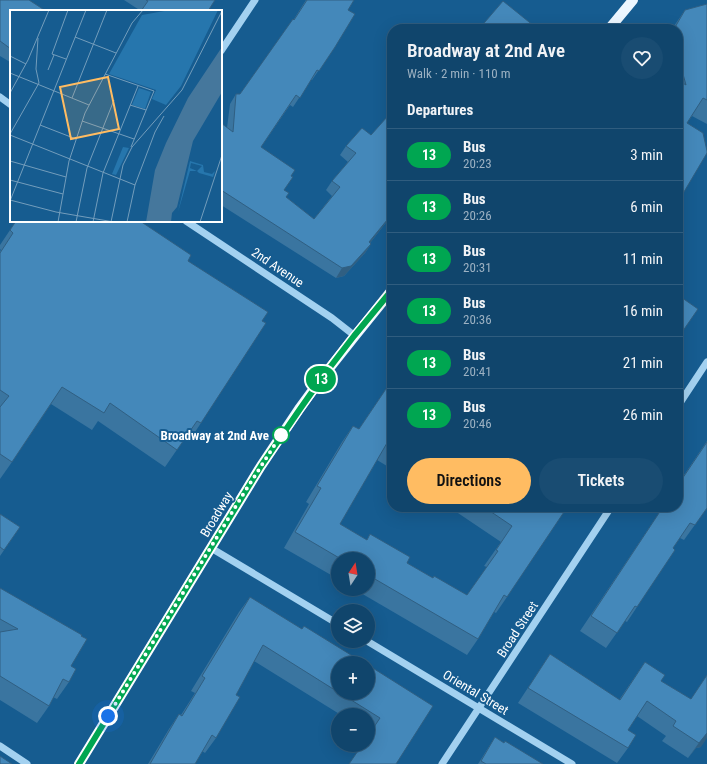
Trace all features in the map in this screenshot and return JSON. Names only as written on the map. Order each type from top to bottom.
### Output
[{"type":"main road","points":[[613,24],[633,0]]},
{"type":"main road","name":"Broadway","points":[[79,764],[242,496],[280,437],[354,336],[387,296]]},
{"type":"street","points":[[222,50],[255,0]]},
{"type":"street","points":[[0,97],[10,104]]},
{"type":"street","name":"2nd Avenue","points":[[188,222],[332,318],[354,336]]},
{"type":"street","points":[[683,398],[707,362]]},
{"type":"street","name":"Broad Street","points":[[442,764],[608,512]]},
{"type":"street","points":[[211,548],[331,620]]},
{"type":"street","name":"Oriental Street","points":[[375,646],[572,764]]},
{"type":"street","points":[[0,746],[27,764]]},
{"type":"building","points":[[0,0],[29,0],[44,10],[10,10],[10,48],[0,41]]},
{"type":"building","points":[[146,0],[215,0],[209,10],[142,10],[148,1]]},
{"type":"building","points":[[307,0],[354,0],[348,10],[355,14],[335,47],[319,71],[317,70],[300,98],[296,95],[261,147],[295,170],[291,176],[293,177],[284,190],[289,193],[286,197],[314,219],[340,187],[332,181],[356,153],[346,146],[362,128],[371,135],[387,117],[387,220],[369,242],[371,244],[351,266],[342,268],[222,191],[222,124],[233,132],[236,94],[240,94],[293,19],[294,20]]},
{"type":"building","points":[[503,1],[532,24],[483,24]]},
{"type":"building","points":[[707,4],[707,100],[703,98],[687,123],[703,133],[707,153],[683,194],[683,83],[686,85],[683,74],[683,24],[677,24],[685,10]]},
{"type":"building","points":[[15,222],[142,222],[191,255],[188,261],[268,312],[262,321],[266,323],[201,423],[197,421],[177,450],[110,403],[104,413],[62,387],[12,462],[0,454],[0,407],[9,396],[0,390],[0,253],[13,233],[10,230]]},
{"type":"building","points":[[683,298],[698,309],[683,331]]},
{"type":"building","points":[[387,387],[387,443],[340,524],[367,540],[370,534],[410,557],[407,563],[433,578],[434,576],[467,595],[498,551],[496,550],[512,526],[491,512],[564,512],[507,597],[504,595],[478,639],[375,579],[375,552],[331,553],[295,532],[321,488],[317,486],[353,426],[359,429]]},
{"type":"building","points":[[707,442],[707,508],[695,525],[690,523],[673,548],[675,550],[637,607],[635,606],[617,633],[591,616],[660,512],[683,512],[683,478]]},
{"type":"building","points":[[0,514],[20,527],[4,550],[0,547]]},
{"type":"building","points":[[0,588],[87,639],[71,666],[76,669],[69,682],[63,679],[49,706],[0,676],[0,632],[18,629],[0,619]]},
{"type":"building","points":[[250,597],[302,629],[304,626],[331,643],[331,648],[340,648],[353,656],[331,656],[331,688],[263,645],[236,695],[240,697],[216,738],[212,735],[195,764],[150,764],[179,714],[182,716],[205,678],[202,676]]},
{"type":"building","points":[[550,654],[620,700],[645,662],[665,675],[661,681],[691,699],[707,675],[707,733],[699,743],[673,726],[676,721],[647,701],[628,730],[636,735],[628,748],[528,688]]},
{"type":"building","points":[[375,669],[433,706],[396,764],[349,764],[357,752],[375,752],[375,726],[380,718],[375,715],[375,708],[364,708],[351,700],[375,700]]},
{"type":"building","points":[[495,737],[504,743],[505,741],[543,764],[486,764],[481,761]]},
{"type":"building","points":[[0,756],[12,764],[0,764]]},
{"type":"bus line","name":"13","points":[[79,764],[261,466],[324,375],[387,296]]},
{"type":"place","name":"Broadway at 2nd Ave","points":[[281,435]]},
{"type":"route","points":[[108,716],[242,496],[281,435]]}]
